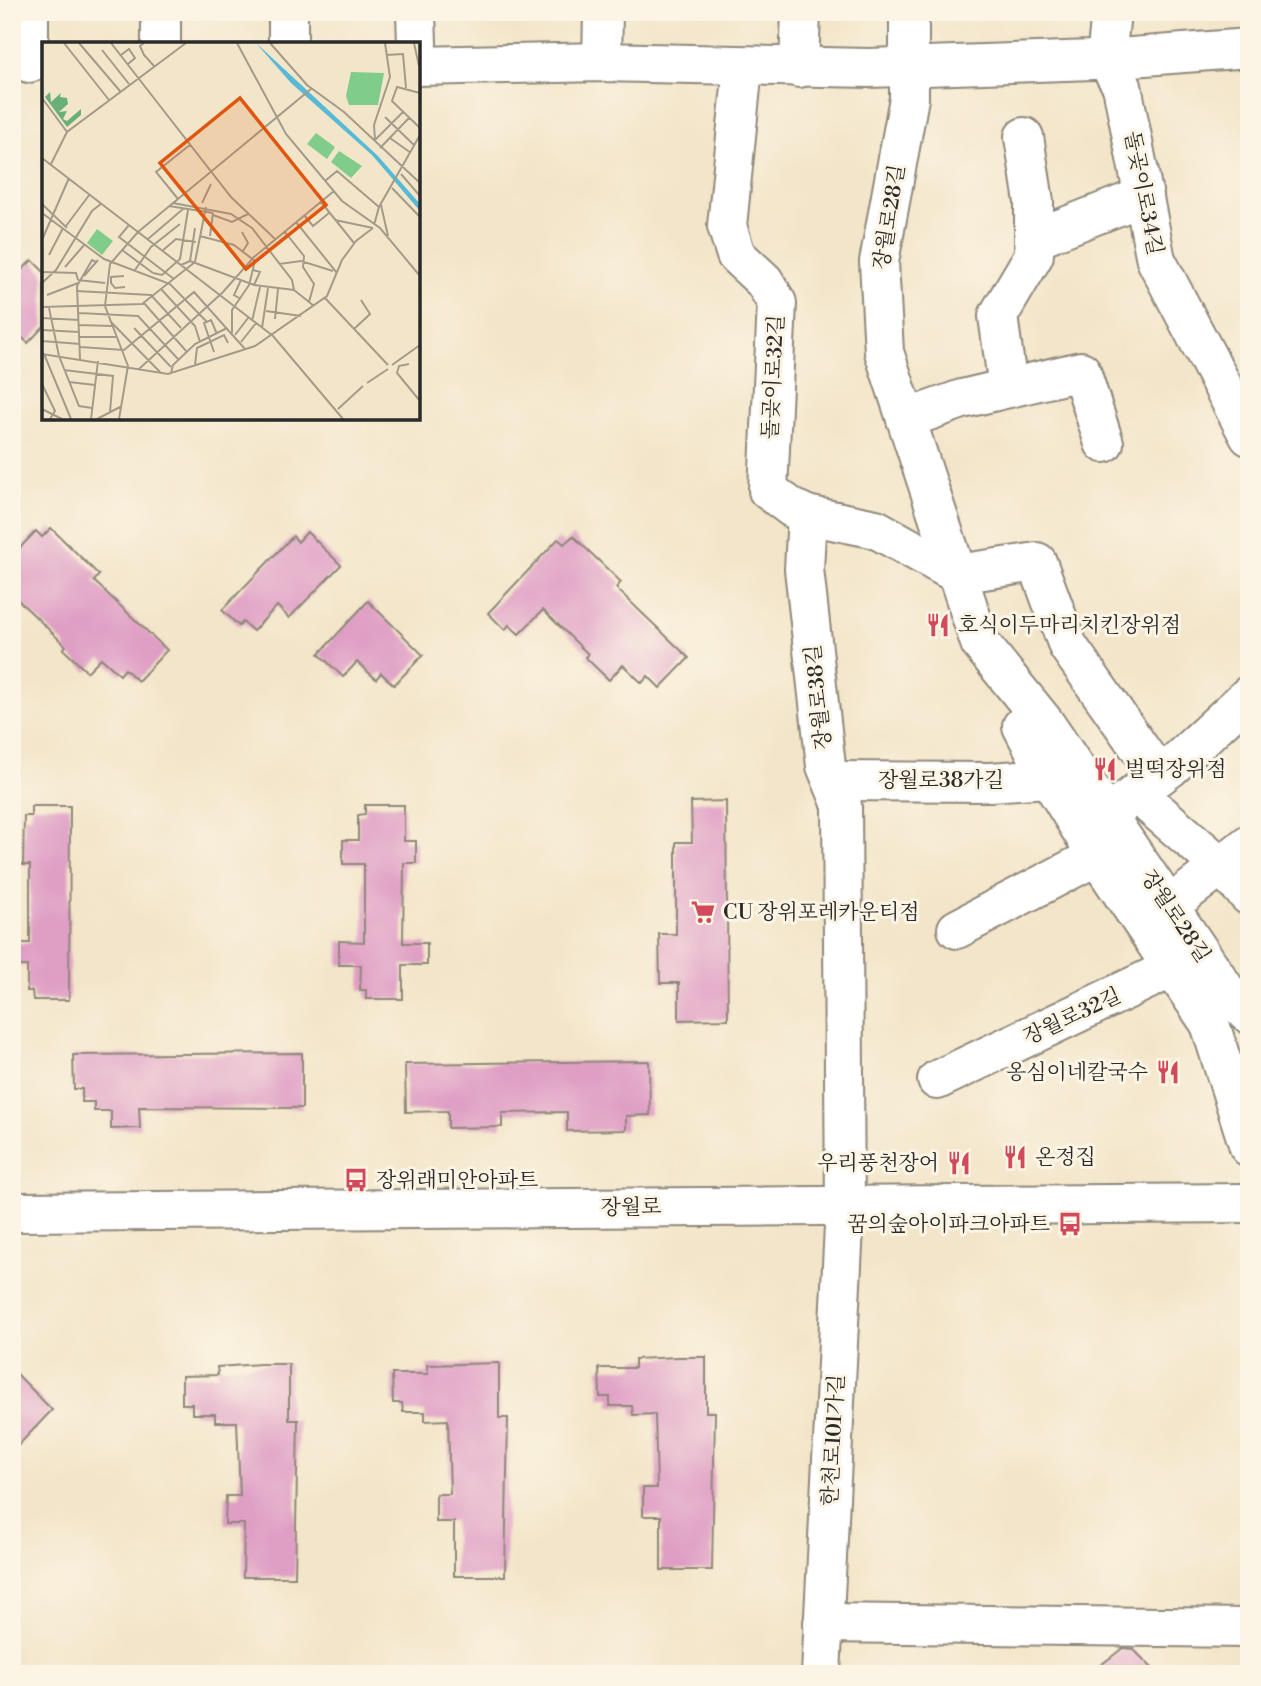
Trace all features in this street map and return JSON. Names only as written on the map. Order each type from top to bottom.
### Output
[{"type":"street","points":[[28,63],[29,12]]},
{"type":"street","points":[[161,12],[161,42]]},
{"type":"street","points":[[288,12],[288,42]]},
{"type":"street","points":[[416,12],[417,42]]},
{"type":"street","points":[[602,62],[603,12]]},
{"type":"street","points":[[799,68],[800,12]]},
{"type":"street","name":"장월로28길","points":[[909,12],[909,98],[879,262],[884,352],[980,643],[1044,722],[1134,795],[1169,906],[1230,995],[1249,1014]]},
{"type":"street","points":[[1106,59],[1111,12]]},
{"type":"street","points":[[420,66],[602,62],[799,68],[1106,59],[1249,48]]},
{"type":"street","name":"돌곶이로34길","points":[[1106,59],[1122,86],[1156,260],[1249,436]]},
{"type":"street","name":"돌곶이로32길","points":[[743,67],[727,226],[736,255],[764,281],[777,303],[768,490],[807,515]]},
{"type":"street","points":[[1008,388],[998,316],[1034,255],[1034,202],[1024,137]]},
{"type":"street","points":[[1034,239],[1144,196]]},
{"type":"street","points":[[906,419],[962,399],[1081,371],[1104,443]]},
{"type":"street","points":[[807,515],[876,529],[957,573],[1037,562],[1068,646],[1134,795],[1235,855],[1249,896]]},
{"type":"street","name":"장월로38길","points":[[807,515],[804,569],[826,766],[842,805],[845,1207]]},
{"type":"street","points":[[980,643],[1049,778],[1170,969],[1210,1024],[1249,1147]]},
{"type":"street","points":[[1134,795],[1249,695]]},
{"type":"street","name":"장월로38가길","points":[[834,780],[990,782],[1049,778]]},
{"type":"street","points":[[1169,906],[1235,855]]},
{"type":"street","points":[[957,929],[1097,856]]},
{"type":"street","name":"장월로32길","points":[[937,1080],[1170,969]]},
{"type":"street","name":"장월로","points":[[12,1212],[1249,1203]]},
{"type":"street","name":"한천로101가길","points":[[821,1674],[845,1207]]},
{"type":"street","points":[[823,1623],[1249,1629]]},
{"type":"building","points":[[32,260],[42,270],[42,328],[28,343],[12,328],[12,280]]},
{"type":"building","points":[[51,528],[99,575],[94,581],[167,650],[138,681],[125,669],[120,675],[101,658],[87,672],[63,649],[66,646],[12,594],[12,556],[36,531],[42,537]]},
{"type":"building","points":[[307,532],[341,565],[289,618],[277,606],[253,631],[243,622],[239,626],[222,610],[293,536],[298,542]]},
{"type":"building","points":[[573,536],[621,582],[616,588],[689,658],[660,688],[648,676],[642,683],[623,665],[609,680],[585,657],[588,654],[543,610],[519,634],[509,625],[505,630],[488,613],[558,539],[564,544]]},
{"type":"building","points":[[368,601],[423,655],[394,685],[381,673],[376,679],[357,662],[343,677],[319,654]]},
{"type":"building","points":[[726,801],[728,1019],[679,1020],[679,983],[660,983],[659,934],[676,934],[676,842],[692,842],[691,802]]},
{"type":"building","points":[[365,805],[404,805],[404,841],[416,841],[416,863],[404,863],[403,943],[427,943],[427,965],[403,965],[403,999],[366,999],[366,990],[360,990],[361,965],[339,965],[339,941],[364,942],[364,864],[343,864],[343,840],[358,840],[358,815],[365,814]]},
{"type":"building","points":[[31,806],[70,806],[69,1000],[33,1000],[32,991],[27,991],[27,966],[12,966],[12,943],[30,943],[30,865],[23,865],[24,816],[31,816]]},
{"type":"building","points":[[302,1053],[302,1108],[139,1107],[140,1128],[111,1129],[111,1111],[94,1111],[94,1102],[82,1102],[82,1089],[74,1089],[73,1055]]},
{"type":"building","points":[[649,1061],[650,1115],[626,1116],[626,1130],[567,1131],[567,1112],[502,1113],[502,1127],[448,1128],[448,1111],[406,1112],[405,1064]]},
{"type":"building","points":[[706,1357],[706,1412],[715,1412],[712,1570],[661,1570],[661,1516],[643,1516],[643,1488],[657,1488],[655,1414],[633,1415],[632,1406],[610,1406],[610,1397],[600,1397],[599,1368],[635,1368],[635,1359]]},
{"type":"building","points":[[499,1363],[499,1418],[508,1418],[505,1576],[454,1576],[454,1522],[436,1522],[436,1494],[450,1494],[448,1420],[425,1421],[425,1412],[403,1412],[402,1403],[393,1403],[392,1374],[428,1374],[427,1365]]},
{"type":"building","points":[[289,1364],[289,1420],[298,1420],[295,1577],[243,1577],[244,1524],[225,1524],[226,1496],[240,1496],[237,1422],[215,1422],[215,1414],[192,1414],[192,1404],[182,1404],[182,1376],[218,1375],[217,1367]]},
{"type":"building","points":[[12,1369],[52,1410],[12,1452]]},
{"type":"building","points":[[1123,1648],[1133,1649],[1158,1674],[1089,1674]]},
{"type":"place","name":"호식이두마리치킨장위점","points":[[938,625]]},
{"type":"place","name":"벌떡장위점","points":[[1105,769]]},
{"type":"place","name":"CU 장위포레카운티점","points":[[703,912]]},
{"type":"place","name":"옹심이네칼국수","points":[[1168,1072]]},
{"type":"place","name":"온정집","points":[[1015,1157]]},
{"type":"place","name":"우리풍천장어","points":[[959,1163]]},
{"type":"place","name":"장위래미안아파트","points":[[356,1180]]},
{"type":"place","name":"꿈의숲아이파크아파트","points":[[1070,1224]]}]
